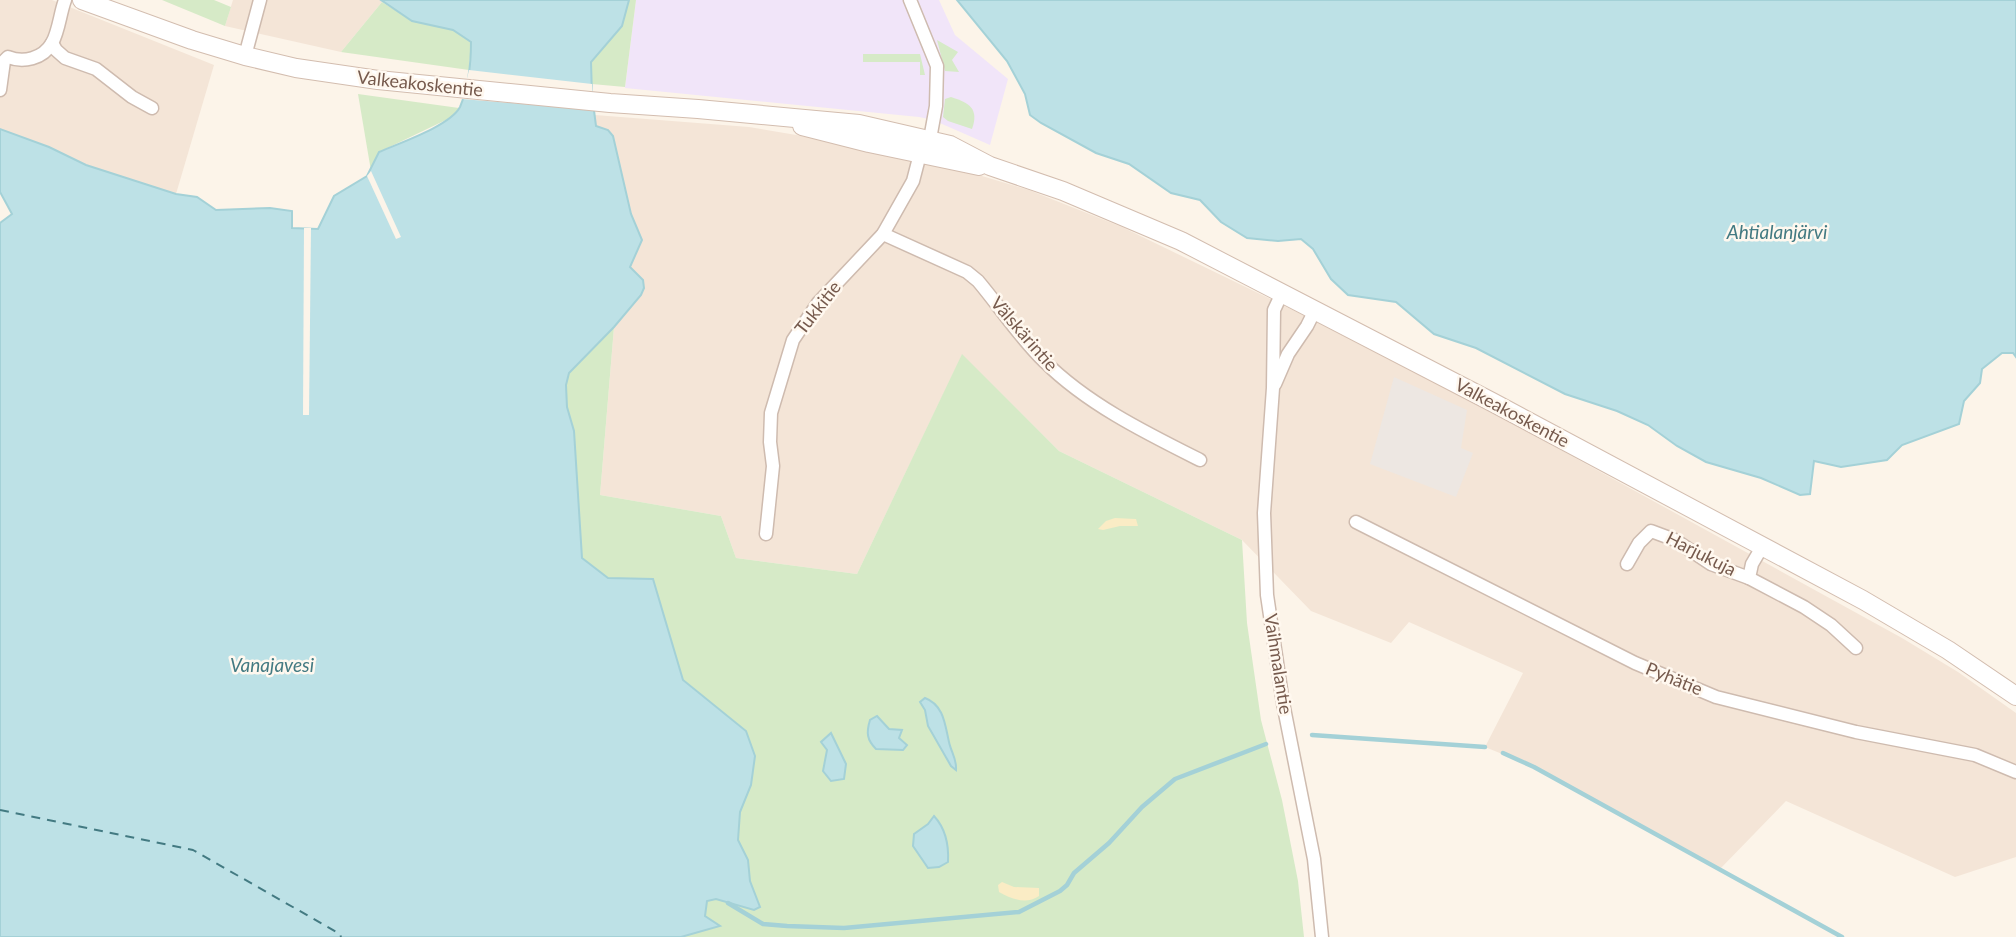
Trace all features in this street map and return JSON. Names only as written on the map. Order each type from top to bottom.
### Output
[{"type":"street","points":[[0,90],[4,61],[8,57],[24,61],[41,54],[52,43],[65,0]]},
{"type":"street","name":"Valkeakoskentie","points":[[82,0],[192,40],[296,68],[447,87],[859,124],[925,146],[950,145],[990,166],[1113,211],[1181,241],[1315,310],[1907,625],[2016,696]]},
{"type":"street","points":[[245,56],[260,0]]},
{"type":"street","name":"Tukkitie","points":[[766,534],[774,466],[770,442],[771,413],[793,340],[818,303],[883,233],[913,181],[936,106],[937,66],[910,0]]},
{"type":"street","points":[[52,43],[65,58],[96,69],[132,97],[152,108]]},
{"type":"street","name":"Välskärintie","points":[[883,233],[967,272],[978,281],[1043,361],[1089,397],[1160,440],[1200,460]]},
{"type":"street","name":"Vaihmalantie","points":[[1282,293],[1274,310],[1273,388],[1264,513],[1267,595],[1283,703],[1314,859],[1322,937]]},
{"type":"street","name":"Vaihmalantie","points":[[1273,388],[1288,354],[1315,310]]},
{"type":"street","name":"Pyhätie","points":[[1356,522],[1635,663],[1716,697],[1856,732],[1975,755],[2016,772]]},
{"type":"street","name":"Harjukuja","points":[[1628,564],[1639,543],[1651,531],[1675,540],[1711,564],[1749,578],[1813,613],[1856,648]]},
{"type":"street","name":"Harjukuja","points":[[1749,578],[1752,564],[1762,547]]},
{"type":"shaded area","points":[[0,0],[52,0],[214,65],[176,194],[86,165],[49,147],[0,129]]},
{"type":"shaded area","points":[[233,0],[382,2],[341,52],[225,26]]},
{"type":"shaded area","points":[[636,0],[939,0],[955,35],[1008,79],[990,145],[933,120],[919,117],[625,88]]},
{"type":"shaded area","points":[[595,115],[749,127],[832,141],[935,162],[1029,190],[1122,227],[1295,311],[1488,410],[1902,638],[1958,672],[2016,713],[2016,857],[1955,877],[1786,801],[1720,869],[1534,767],[1485,747],[1523,673],[1409,622],[1391,643],[1311,611],[1242,540],[1059,451],[962,355],[857,574],[736,558],[721,516],[600,495],[614,327],[641,295],[643,280],[630,267],[642,240],[631,214],[613,136],[607,130],[596,126]]},
{"type":"shaded area","points":[[1394,377],[1467,410],[1461,448],[1473,453],[1456,497],[1370,464]]},
{"type":"green space","points":[[162,0],[214,0],[231,7],[225,26]]},
{"type":"green space","points":[[629,0],[636,0],[625,87],[592,84],[591,62],[622,26]]},
{"type":"green space","points":[[382,2],[412,21],[453,30],[471,42],[469,70],[341,52]]},
{"type":"green space","points":[[937,40],[958,52],[952,60],[959,72],[945,71]]},
{"type":"green space","points":[[863,54],[920,54],[925,75],[920,75],[920,62],[863,62]]},
{"type":"green space","points":[[358,94],[459,108],[450,118],[379,152],[371,171]]},
{"type":"green space","points":[[951,97],[971,108],[974,116],[972,129],[943,117],[945,99]]},
{"type":"green space","points":[[614,327],[600,495],[721,516],[736,558],[857,574],[962,354],[1059,451],[1242,540],[1247,623],[1261,720],[1282,800],[1298,881],[1304,937],[681,937],[719,926],[705,916],[707,901],[716,899],[754,910],[759,907],[750,881],[748,860],[738,840],[740,812],[751,785],[746,731],[683,680],[653,579],[608,578],[582,558],[574,431],[567,407],[566,385],[569,373]]},
{"type":"sand","points":[[1115,518],[1136,519],[1138,526],[1098,529],[1106,521]]},
{"type":"sand","points":[[1002,882],[1014,887],[1039,888],[1039,896],[1024,901],[1009,897],[999,892],[998,885]]},
{"type":"water","name":"Vanajavesi","points":[[381,0],[629,0],[622,26],[591,62],[592,95],[596,126],[608,130],[613,136],[631,214],[642,240],[630,267],[643,280],[644,288],[614,327],[569,373],[566,385],[567,407],[574,431],[582,558],[608,578],[653,579],[683,680],[746,731],[755,756],[751,785],[740,812],[738,840],[748,860],[750,881],[760,907],[754,910],[716,899],[707,901],[705,916],[720,926],[681,937],[0,937],[0,223],[12,214],[0,192],[0,129],[49,147],[86,165],[176,194],[197,197],[216,210],[270,208],[292,211],[292,228],[318,229],[334,196],[367,176],[379,152],[446,121],[460,107],[465,92],[471,42],[453,30],[412,21]]},
{"type":"water","name":"Ahtialanjärvi","points":[[957,0],[2016,0],[2016,357],[2013,353],[2002,353],[1982,369],[1980,383],[1964,401],[1959,424],[1902,445],[1887,460],[1841,467],[1814,461],[1810,494],[1800,495],[1761,478],[1706,462],[1677,446],[1648,425],[1617,411],[1565,394],[1476,348],[1434,334],[1396,302],[1348,295],[1331,279],[1313,249],[1301,239],[1278,241],[1247,238],[1221,222],[1200,200],[1171,193],[1129,164],[1096,153],[1041,123],[1030,115],[1025,94],[1007,61]]},
{"type":"water","points":[[925,698],[936,705],[943,716],[956,770],[928,726],[925,710],[920,702]]},
{"type":"water","points":[[877,716],[889,729],[902,730],[899,738],[907,745],[903,750],[876,749],[873,746],[868,729],[870,720]]},
{"type":"water","points":[[831,733],[846,764],[844,779],[831,781],[823,771],[827,750],[821,742]]},
{"type":"water","points":[[934,816],[946,837],[948,862],[939,867],[928,868],[913,846],[914,834]]},
{"type":"pier","points":[[469,70],[592,84],[594,110],[462,99]]},
{"type":"pier","points":[[371,171],[401,237],[396,239],[367,176]]},
{"type":"pier","points":[[304,228],[311,228],[309,415],[303,415]]},
{"type":"waterway","points":[[1312,735],[1485,747]]},
{"type":"waterway","points":[[728,903],[763,924],[844,928],[1019,912],[1060,891],[1074,873],[1175,779],[1266,744]]},
{"type":"waterway","points":[[1503,753],[1534,767],[1842,937]]},
{"type":"ferry route","points":[[0,810],[193,850],[341,937]]}]
